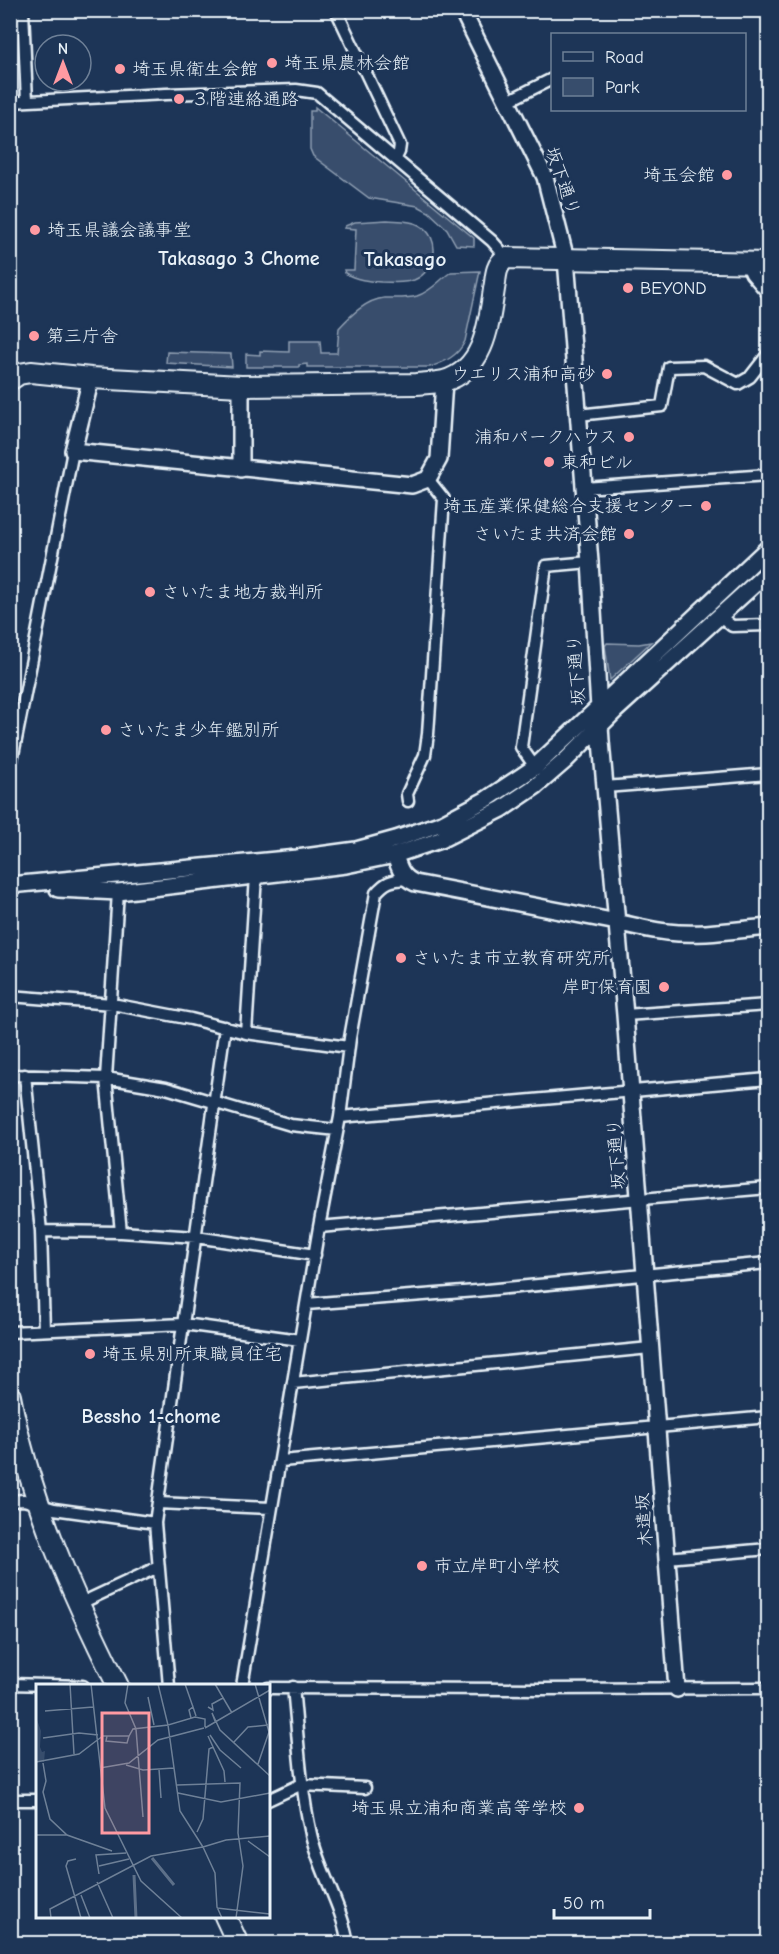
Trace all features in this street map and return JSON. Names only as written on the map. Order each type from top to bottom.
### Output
[{"type":"highway","points":[[13,375],[31,372],[91,378],[241,386],[416,384],[444,381],[459,375],[479,352],[489,321],[497,272],[501,261],[507,258],[768,263]]},
{"type":"highway","points":[[10,1396],[40,1505],[58,1556],[116,1684]]},
{"type":"highway","points":[[225,1918],[238,1944]]},
{"type":"street","points":[[23,10],[27,101]]},
{"type":"street","points":[[336,10],[400,145],[396,158]]},
{"type":"street","name":"坂下通り","points":[[462,10],[545,177],[566,260],[590,562],[600,726],[650,1348]]},
{"type":"street","points":[[507,101],[551,79]]},
{"type":"street","points":[[10,102],[296,90],[317,93],[396,158],[497,246],[507,258]]},
{"type":"street","points":[[746,263],[768,294]]},
{"type":"street","points":[[578,415],[662,405],[669,367],[704,366],[738,384],[750,377],[768,354]]},
{"type":"street","points":[[10,770],[72,452],[91,378]]},
{"type":"street","points":[[72,452],[412,485],[429,479],[439,459],[444,381]]},
{"type":"street","points":[[241,386],[241,469]]},
{"type":"street","points":[[584,488],[768,475]]},
{"type":"street","points":[[408,801],[407,794],[424,755],[428,734],[444,499],[429,479]]},
{"type":"street","points":[[10,886],[297,858],[356,850],[442,823],[487,799],[535,767],[768,548]]},
{"type":"street","points":[[535,767],[521,747],[546,566],[590,562]]},
{"type":"street","points":[[10,886],[118,892],[346,865],[395,855],[440,840],[502,809],[537,786],[768,572]]},
{"type":"street","points":[[720,616],[732,626],[768,625]]},
{"type":"street","points":[[605,788],[768,774]]},
{"type":"street","points":[[395,855],[400,871],[406,879],[415,884],[668,932],[694,933],[768,927]]},
{"type":"street","points":[[246,1033],[256,876]]},
{"type":"street","points":[[242,1684],[319,1227],[340,1117],[348,1047],[376,893],[390,880],[406,879]]},
{"type":"street","points":[[118,892],[106,1078],[121,1232]]},
{"type":"street","points":[[10,996],[112,1004],[246,1033],[348,1047]]},
{"type":"street","points":[[625,1016],[768,1005]]},
{"type":"street","points":[[169,1684],[155,1523],[225,1027]]},
{"type":"street","points":[[10,1075],[106,1078],[166,1088],[213,1104],[291,1125],[337,1130]]},
{"type":"street","points":[[25,1075],[41,1231],[44,1330]]},
{"type":"street","points":[[340,1117],[768,1079]]},
{"type":"street","points":[[319,1227],[768,1188]]},
{"type":"street","points":[[41,1231],[121,1232],[196,1237],[315,1255]]},
{"type":"street","points":[[306,1304],[476,1291],[768,1263]]},
{"type":"street","points":[[10,1332],[184,1324],[300,1340]]},
{"type":"street","points":[[293,1383],[650,1348]]},
{"type":"street","name":"木遣坂","points":[[650,1348],[677,1689]]},
{"type":"street","points":[[281,1461],[768,1417]]},
{"type":"street","points":[[10,1501],[24,1500],[54,1509],[155,1523]]},
{"type":"street","points":[[158,1503],[272,1508]]},
{"type":"street","points":[[667,1558],[768,1549]]},
{"type":"street","points":[[79,1604],[158,1567]]},
{"type":"street","points":[[10,1684],[36,1685]]},
{"type":"street","points":[[293,1687],[302,1784],[311,1836],[331,1888],[348,1944]]},
{"type":"street","points":[[270,1688],[768,1688]]},
{"type":"street","points":[[270,1799],[302,1784],[365,1788]]},
{"type":"street","points":[[10,1800],[36,1800]]},
{"type":"green space","points":[[315,107],[474,238],[474,246],[456,245],[447,229],[429,212],[418,206],[369,198],[313,156],[310,149],[310,111],[315,111]]},
{"type":"green space","points":[[387,220],[412,222],[427,231],[434,246],[434,254],[432,262],[422,276],[402,282],[381,282],[367,281],[345,273],[344,270],[354,270],[356,229],[344,228],[345,226],[355,222]]},
{"type":"green space","points":[[480,271],[465,341],[455,354],[441,363],[430,367],[307,367],[307,364],[299,365],[299,367],[246,367],[246,354],[260,355],[260,351],[289,352],[289,341],[320,341],[321,353],[337,353],[339,328],[365,305],[377,299],[417,296],[451,272]]},
{"type":"green space","points":[[167,352],[231,354],[232,367],[166,363]]},
{"type":"green space","points":[[651,642],[610,680],[605,646],[607,643]]},
{"type":"place","name":"埼玉県農林会館","points":[[272,63]]},
{"type":"place","name":"埼玉県衛生会館","points":[[120,69]]},
{"type":"place","name":"３階連絡通路","points":[[179,99]]},
{"type":"place","name":"埼玉会館","points":[[727,175]]},
{"type":"place","name":"埼玉県議会議事堂","points":[[35,230]]},
{"type":"place","name":"BEYOND","points":[[628,288]]},
{"type":"place","name":"第三庁舎","points":[[34,336]]},
{"type":"place","name":"ウエリス浦和高砂","points":[[607,374]]},
{"type":"place","name":"浦和パークハウス","points":[[629,437]]},
{"type":"place","name":"東和ビル","points":[[549,462]]},
{"type":"place","name":"埼玉産業保健総合支援センター","points":[[706,506]]},
{"type":"place","name":"さいたま共済会館","points":[[629,534]]},
{"type":"place","name":"さいたま地方裁判所","points":[[150,592]]},
{"type":"place","name":"さいたま少年鑑別所","points":[[106,730]]},
{"type":"place","name":"さいたま市立教育研究所","points":[[401,958]]},
{"type":"place","name":"岸町保育園","points":[[664,987]]},
{"type":"place","name":"埼玉県別所東職員住宅","points":[[90,1354]]},
{"type":"place","name":"市立岸町小学校","points":[[422,1566]]},
{"type":"place","name":"埼玉県立浦和商業高等学校","points":[[579,1808]]},
{"type":"district","name":"Takasago 3 Chome","points":[[239,258]]},
{"type":"district","name":"Takasago","points":[[405,259]]},
{"type":"district","name":"Bessho 1-chome","points":[[151,1416]]}]
